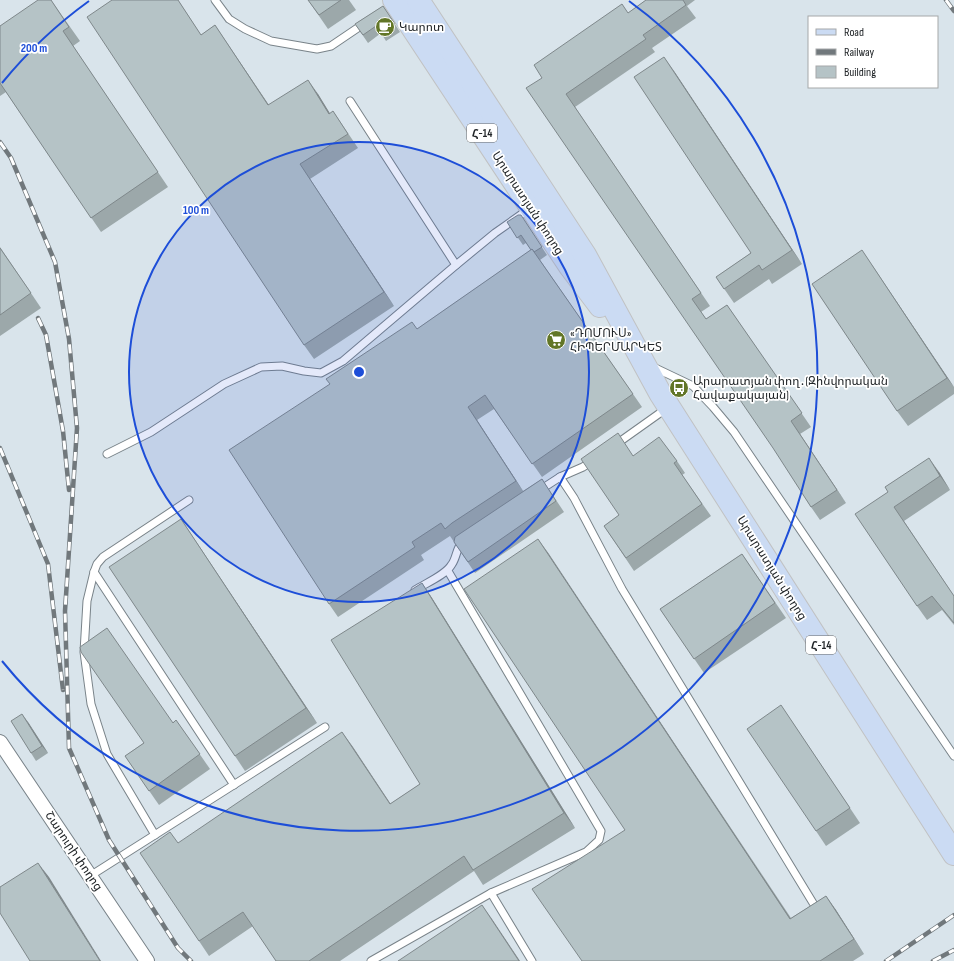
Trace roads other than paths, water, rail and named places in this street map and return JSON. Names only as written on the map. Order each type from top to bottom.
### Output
[{"type":"main road","name":"Արարատյան փողոց","points":[[418,0],[585,255],[660,393],[954,854]]},
{"type":"main road","name":"Արարատյան փողոց","points":[[393,3],[569,265],[642,361]]},
{"type":"street","name":"Շարուրի փողոց","points":[[0,742],[147,961]]},
{"type":"lane","points":[[215,0],[229,19],[245,29],[271,41],[317,49],[331,46],[372,18]]},
{"type":"lane","points":[[350,100],[456,265]]},
{"type":"lane","points":[[107,454],[151,432],[224,384],[260,367],[282,366],[321,373],[343,361],[495,233],[531,208]]},
{"type":"lane","points":[[642,361],[693,386],[730,427],[954,756]]},
{"type":"lane","points":[[608,450],[669,407]]},
{"type":"lane","points":[[534,494],[560,477],[583,467],[595,458]]},
{"type":"lane","points":[[560,477],[574,498],[622,589],[814,903]]},
{"type":"lane","points":[[155,835],[106,754],[90,704],[84,652],[87,601],[94,572],[97,564],[103,557],[189,500]]},
{"type":"lane","points":[[406,595],[448,571],[455,558],[458,545],[471,536]]},
{"type":"lane","points":[[371,961],[491,893],[586,852],[599,840],[601,831],[448,571]]},
{"type":"lane","points":[[94,572],[234,785]]},
{"type":"lane","points":[[90,876],[325,727]]},
{"type":"lane","points":[[491,893],[532,961]]},
{"type":"railway","points":[[946,0],[954,11]]},
{"type":"railway","points":[[0,142],[11,158],[55,262],[69,339],[77,428],[65,611],[69,748],[109,840],[178,948],[191,961]]},
{"type":"railway","points":[[38,318],[46,335],[63,431],[69,490]]},
{"type":"railway","points":[[0,448],[48,564],[63,690]]},
{"type":"railway","points":[[886,961],[954,915]]},
{"type":"railway","points":[[933,961],[954,950]]},
{"type":"place","name":"Կարոտ","points":[[385,27]]},
{"type":"place","name":"«ԴՈՄՈՒՍ» ՀԻՊԵՐՄԱՐԿԵՏ","points":[[556,340]]},
{"type":"place","name":"Արարատյան փող․(Զինվորական Հավաքակայան)","points":[[679,388]]}]
